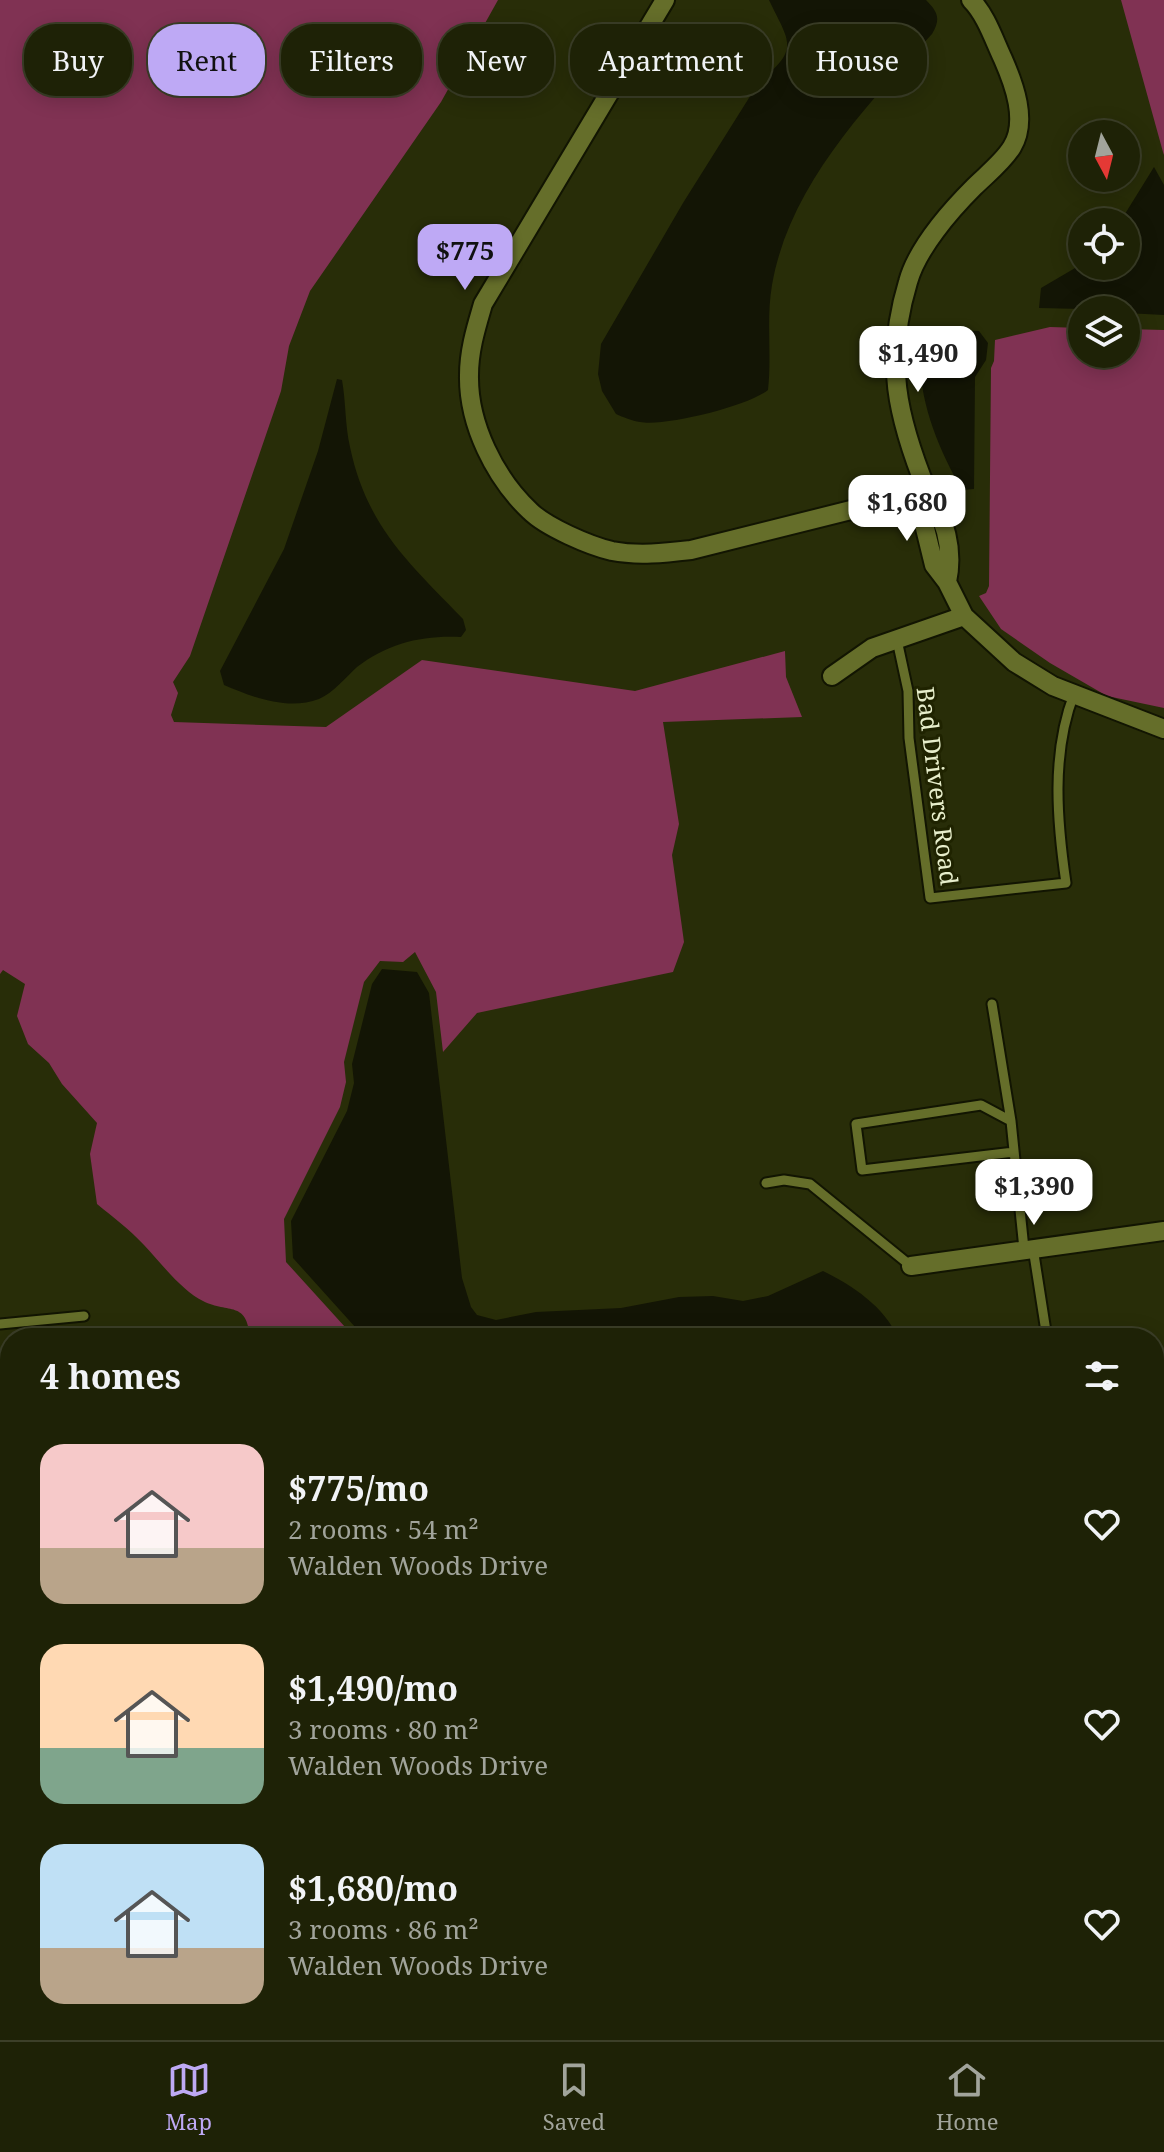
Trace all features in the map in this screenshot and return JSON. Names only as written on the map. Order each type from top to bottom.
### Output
[{"type":"street","points":[[665,0],[483,304],[471,345],[468,378],[473,416],[489,458],[530,512],[566,533],[611,550],[655,555],[691,550],[927,491]]},
{"type":"street","points":[[971,0],[993,36],[1011,76],[1018,104],[1018,127],[1013,146],[960,201],[931,238],[908,279],[896,339],[895,384],[902,422],[927,491],[941,512],[952,561],[947,582],[964,616],[1014,662],[1053,686],[1164,729]]},
{"type":"street","points":[[832,676],[872,648],[964,616]]},
{"type":"street","points":[[911,1266],[1164,1231]]},
{"type":"lane","name":"Bad Drivers Road","points":[[897,640],[908,691],[909,738],[930,898],[1066,883],[1057,766],[1065,716],[1074,694]]},
{"type":"lane","points":[[992,1004],[1028,1249],[1045,1328]]},
{"type":"lane","points":[[1011,1121],[981,1105],[856,1124],[862,1170],[1014,1152]]},
{"type":"lane","points":[[766,1183],[784,1180],[810,1184],[911,1266]]},
{"type":"lane","points":[[0,1324],[84,1316]]},
{"type":"shaded area","points":[[0,0],[498,0],[485,24],[438,24],[438,96],[444,96],[310,291],[289,346],[281,391],[190,656],[173,682],[178,693],[171,715],[174,722],[326,727],[422,660],[635,691],[785,651],[786,677],[802,717],[663,722],[679,824],[672,855],[684,942],[673,972],[477,1013],[443,1052],[436,992],[415,952],[403,962],[380,961],[364,982],[344,1062],[346,1082],[340,1107],[284,1219],[286,1262],[346,1328],[248,1328],[241,1313],[212,1305],[187,1290],[139,1239],[97,1204],[90,1154],[97,1123],[62,1084],[49,1063],[28,1044],[17,1016],[25,984],[3,970],[0,974]]},
{"type":"shaded area","points":[[769,0],[926,0],[936,12],[937,20],[927,40],[927,24],[788,24],[788,96],[876,96],[813,181],[781,249],[769,311],[768,390],[725,408],[667,421],[640,422],[616,414],[602,391],[598,374],[601,344],[683,203],[750,96],[772,96],[772,71],[786,53],[786,36]]},
{"type":"shaded area","points":[[1121,0],[1164,0],[1164,155],[1163,152]]},
{"type":"shaded area","points":[[1154,167],[1164,185],[1164,315],[1140,314],[1140,296],[1068,296],[1068,309],[1039,308],[1041,288],[1068,272],[1068,280],[1140,280],[1140,208],[1129,208]]},
{"type":"shaded area","points":[[1050,327],[1068,328],[1068,368],[1140,368],[1140,329],[1164,330],[1164,708],[1107,696],[1050,663],[1001,629],[979,596],[986,593],[989,586],[991,368],[995,340]]},
{"type":"shaded area","points":[[930,330],[979,331],[988,343],[986,360],[975,377],[974,489],[962,490],[943,454],[929,414],[920,353],[923,333]]},
{"type":"shaded area","points":[[337,379],[342,380],[350,447],[367,500],[393,542],[463,619],[466,630],[461,637],[420,639],[381,652],[357,667],[319,699],[295,704],[270,701],[224,685],[220,671],[284,549],[318,451]]},
{"type":"shaded area","points":[[382,969],[417,972],[429,993],[462,1278],[471,1307],[477,1315],[496,1320],[536,1312],[621,1308],[679,1297],[713,1296],[743,1301],[768,1296],[823,1271],[866,1298],[893,1328],[356,1328],[293,1258],[291,1221],[347,1111],[354,1083],[352,1064],[372,984]]}]
